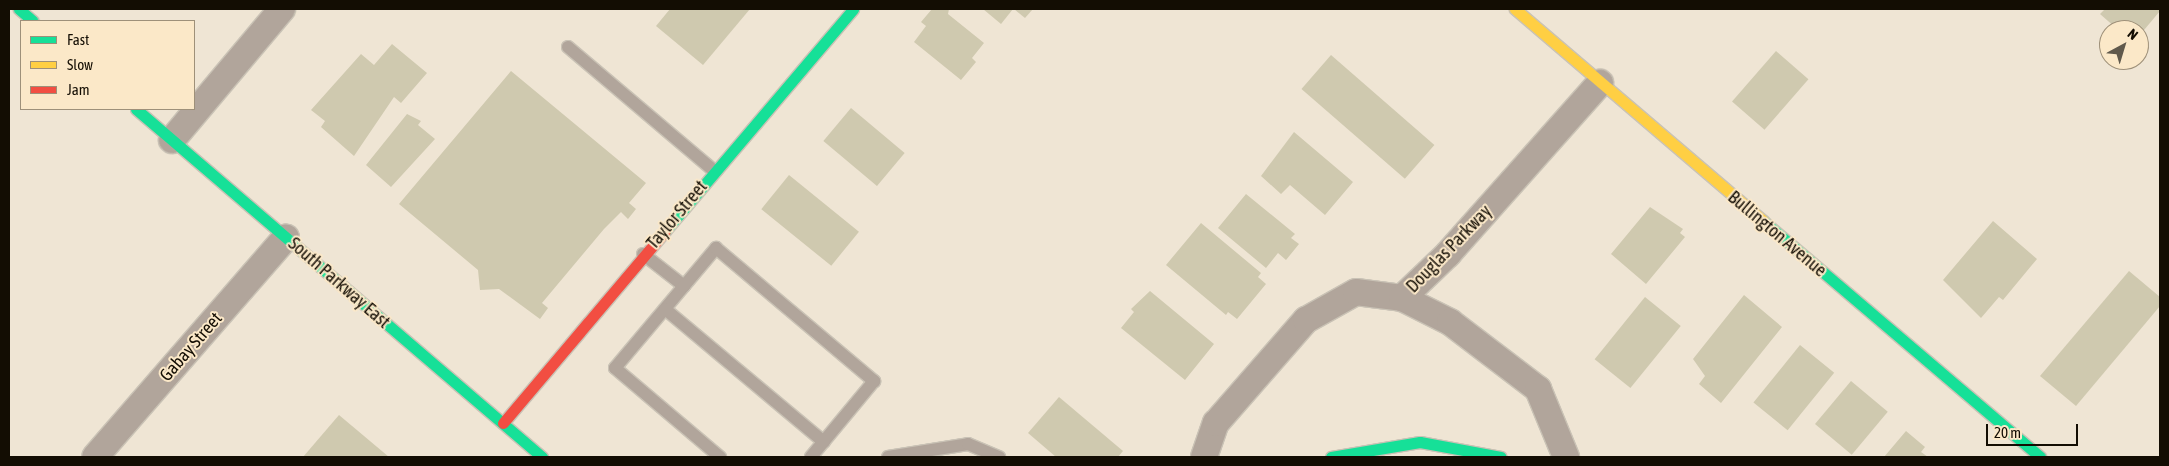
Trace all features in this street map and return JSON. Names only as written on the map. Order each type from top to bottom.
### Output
[{"type":"street","points":[[19,9],[32,20]]},
{"type":"street","points":[[172,140],[282,9]]},
{"type":"street","name":"Taylor Street","points":[[503,423],[643,254],[853,9]]},
{"type":"street","name":"Bullington Avenue","points":[[1515,9],[2040,457]]},
{"type":"street","name":"Douglas Parkway","points":[[1204,457],[1216,424],[1306,320],[1356,292],[1402,298],[1448,254],[1600,83]]},
{"type":"street","name":"South Parkway East","points":[[137,110],[542,457]]},
{"type":"street","name":"Gabay Street","points":[[95,457],[286,237]]},
{"type":"street","points":[[1402,298],[1450,322],[1538,388],[1566,457]]},
{"type":"street","points":[[1331,457],[1420,442],[1470,453],[1501,457]]},
{"type":"lane","points":[[568,47],[714,171]]},
{"type":"lane","points":[[720,457],[614,368],[716,248],[874,380],[811,457]]},
{"type":"lane","points":[[643,254],[684,286]]},
{"type":"lane","points":[[664,309],[824,442]]},
{"type":"lane","points":[[888,457],[968,444],[999,457]]},
{"type":"building","points":[[670,9],[750,9],[703,65],[656,26]]},
{"type":"building","points":[[932,9],[949,9],[948,14],[984,43],[972,58],[976,62],[961,80],[914,42],[926,26],[921,22]]},
{"type":"building","points":[[983,9],[1013,9],[1001,24]]},
{"type":"building","points":[[1014,9],[1033,9],[1025,18]]},
{"type":"building","points":[[2105,9],[2160,9],[2149,24],[2149,20],[2107,20],[2100,14]]},
{"type":"building","points":[[392,44],[427,73],[401,103],[394,97],[354,156],[321,127],[325,121],[311,110],[361,54],[374,65]]},
{"type":"building","points":[[1776,51],[1808,79],[1764,130],[1732,102]]},
{"type":"building","points":[[1331,55],[1434,145],[1405,179],[1301,89]]},
{"type":"building","points":[[511,71],[646,183],[629,203],[636,209],[628,219],[621,212],[604,229],[542,303],[548,308],[540,319],[499,289],[480,290],[478,270],[399,204]]},
{"type":"building","points":[[851,108],[905,153],[877,186],[823,141]]},
{"type":"building","points":[[407,114],[421,121],[418,125],[435,139],[391,187],[366,165]]},
{"type":"building","points":[[1294,132],[1353,182],[1325,215],[1290,185],[1281,194],[1261,176]]},
{"type":"building","points":[[789,175],[859,232],[831,266],[761,209]]},
{"type":"building","points":[[1246,194],[1295,234],[1291,238],[1299,244],[1286,260],[1278,253],[1266,268],[1218,228]]},
{"type":"building","points":[[1650,207],[1683,229],[1680,233],[1685,237],[1646,284],[1611,254]]},
{"type":"building","points":[[1993,221],[2037,259],[2003,300],[1999,297],[1981,318],[1943,280]]},
{"type":"building","points":[[1201,223],[1261,273],[1258,277],[1266,284],[1237,319],[1228,312],[1226,315],[1166,265]]},
{"type":"building","points":[[2129,271],[2160,297],[2160,306],[2076,406],[2040,376]]},
{"type":"building","points":[[1150,291],[1214,344],[1185,380],[1121,328],[1134,312],[1131,309]]},
{"type":"building","points":[[1744,295],[1782,327],[1721,403],[1699,384],[1705,376],[1693,359]]},
{"type":"building","points":[[1645,297],[1681,326],[1630,388],[1595,359]]},
{"type":"building","points":[[1800,345],[1834,373],[1788,430],[1753,403]]},
{"type":"building","points":[[1851,381],[1888,412],[1852,455],[1815,424]]},
{"type":"building","points":[[1059,397],[1123,451],[1118,457],[1056,457],[1028,433]]},
{"type":"building","points":[[339,415],[389,457],[303,457]]},
{"type":"building","points":[[1906,431],[1925,447],[1921,452],[1928,457],[1884,457]]},
{"type":"traffic: fast","points":[[19,9],[32,20]]},
{"type":"traffic: fast","points":[[665,231],[853,9]]},
{"type":"traffic: fast","points":[[137,110],[542,457]]},
{"type":"traffic: fast","points":[[1763,221],[2040,457]]},
{"type":"traffic: fast","points":[[1331,457],[1420,442],[1501,457]]},
{"type":"traffic: slow","points":[[1515,9],[1763,221]]},
{"type":"traffic: jam","points":[[503,423],[665,231]]}]
